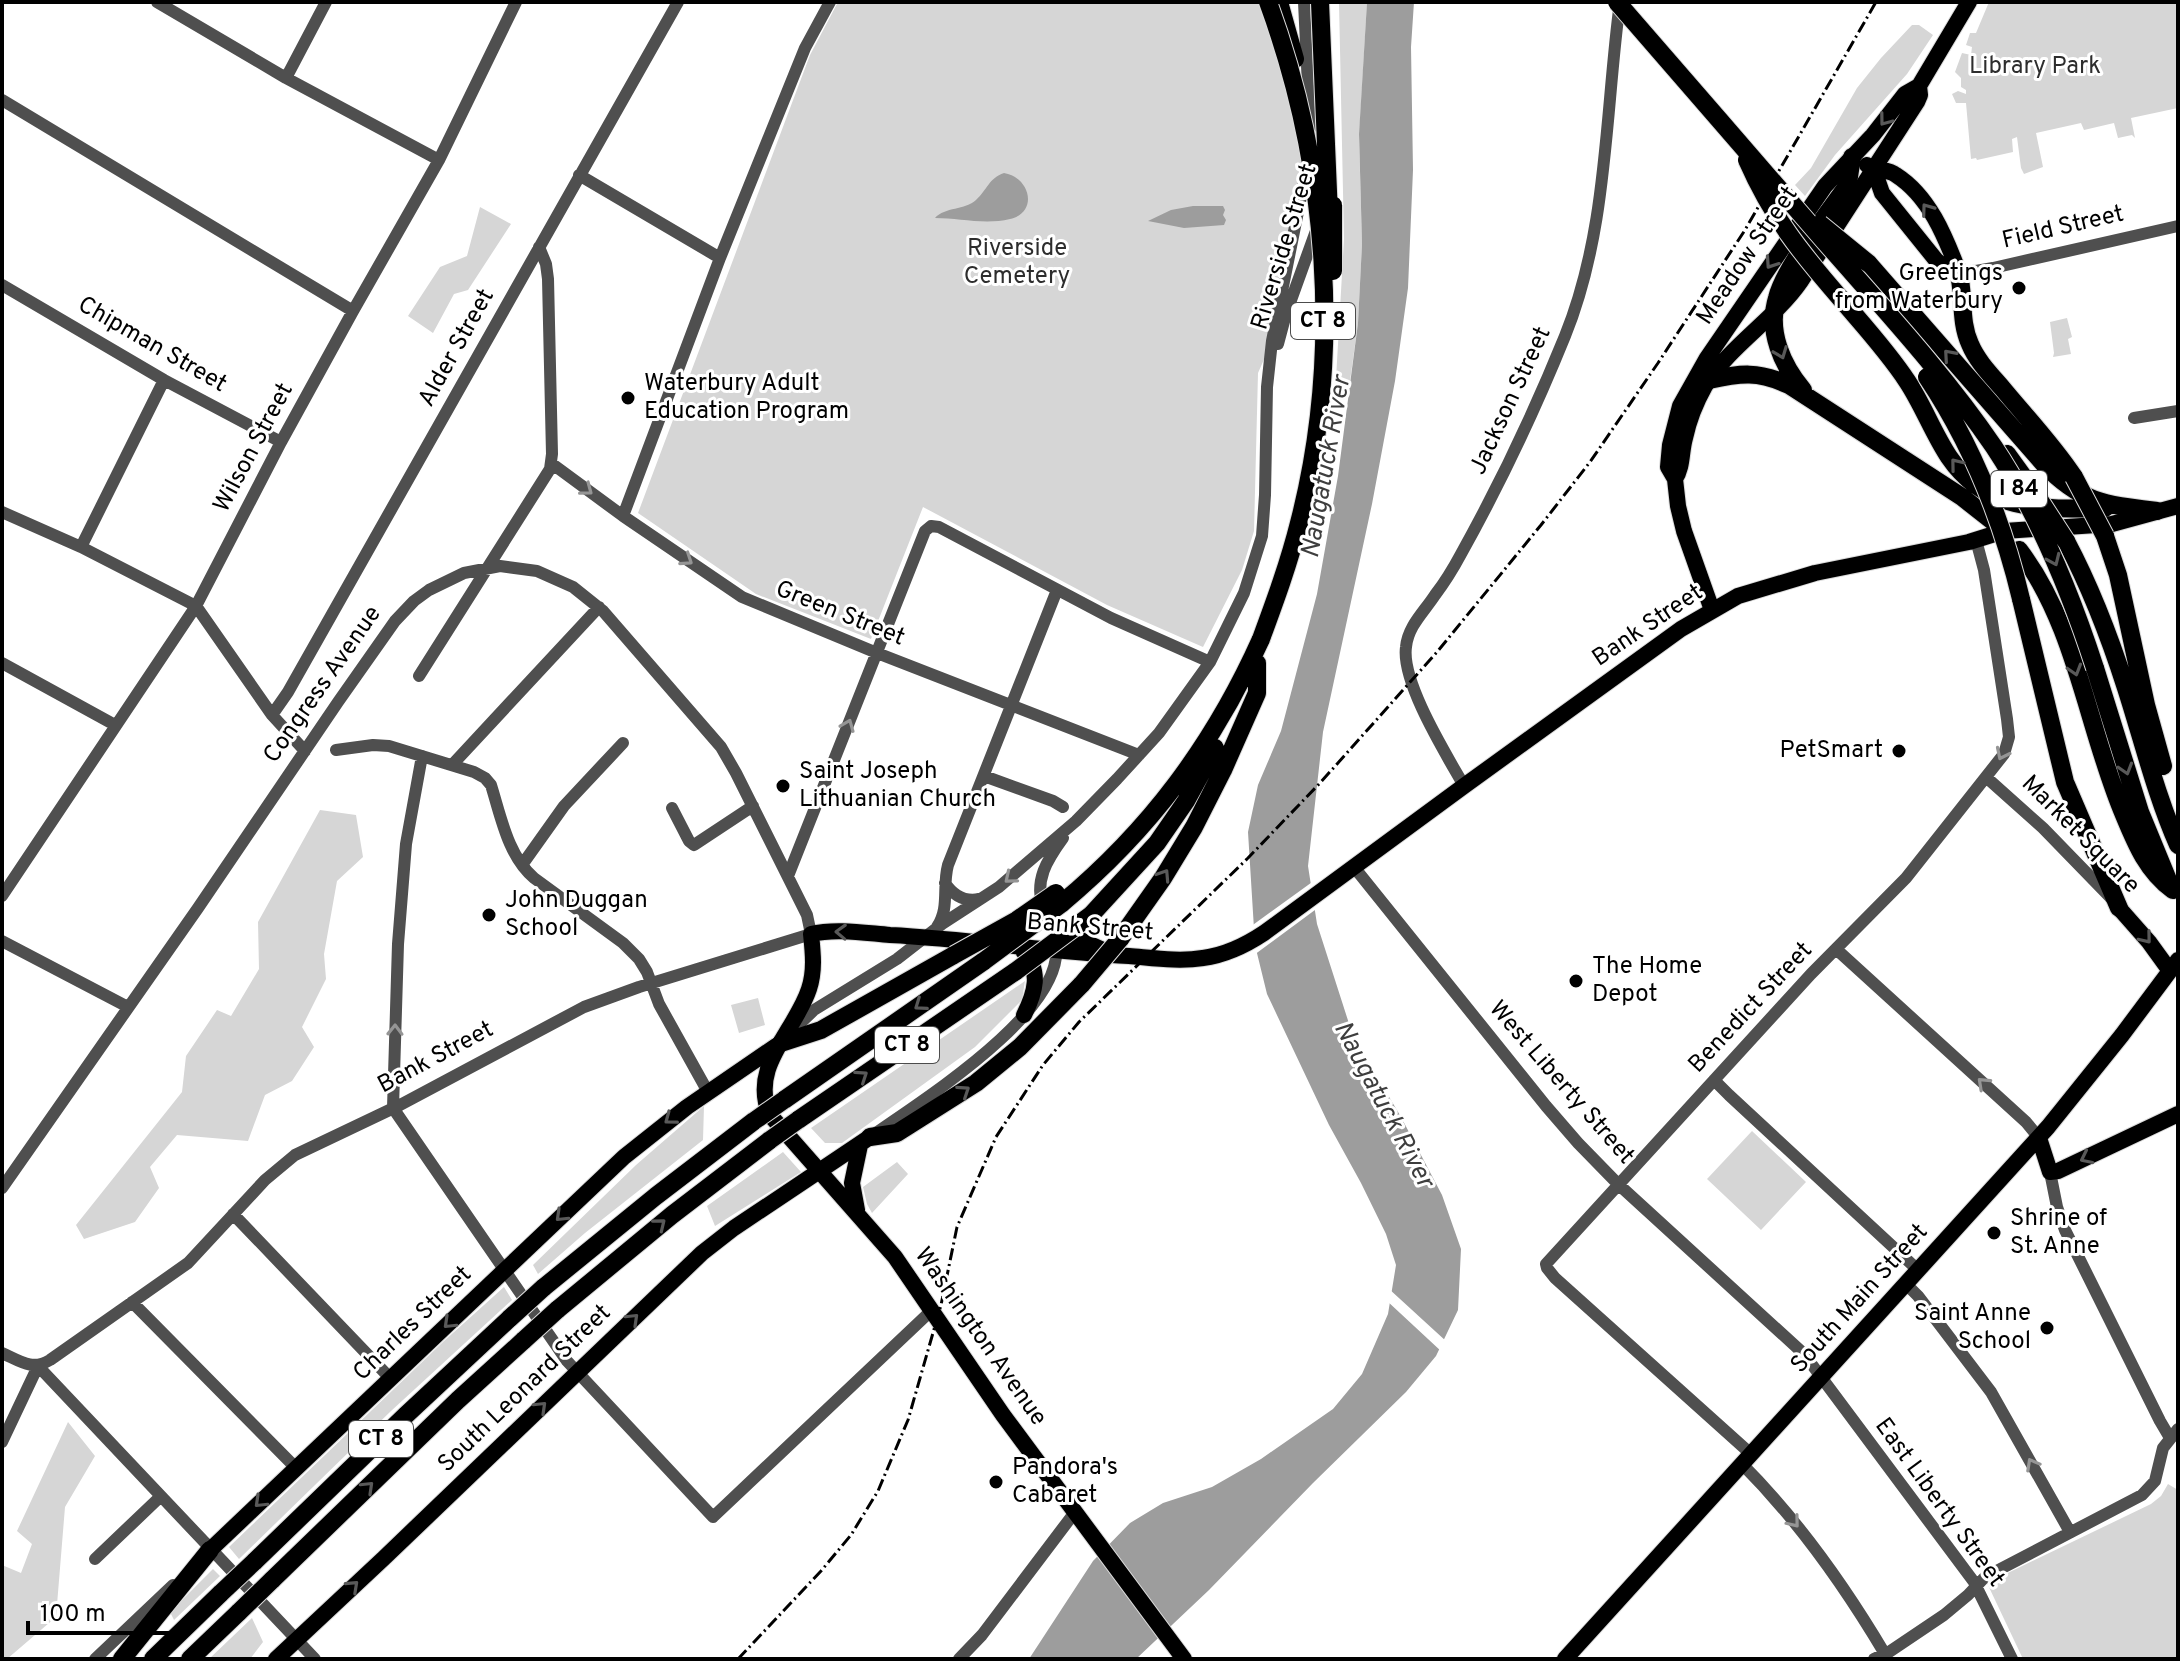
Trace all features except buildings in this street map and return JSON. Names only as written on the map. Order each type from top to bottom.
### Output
[{"type":"highway","name":"CT 8","points":[[153,1659],[406,1415],[543,1288],[754,1121],[984,961],[1141,827],[1176,786],[1208,740],[1245,676],[1261,639],[1300,522],[1315,442],[1323,354],[1317,205],[1310,153],[1268,2]]},
{"type":"highway","name":"CT 8","points":[[190,1659],[458,1400],[557,1310],[643,1238],[770,1140],[1016,971],[1091,915],[1157,843],[1186,801],[1257,663],[1288,580],[1305,515],[1325,360],[1329,230],[1299,74],[1279,2]]},
{"type":"highway","points":[[1289,2],[1299,74]]},
{"type":"highway","points":[[1315,442],[1328,355],[1333,269],[1333,192],[1323,2]]},
{"type":"highway","points":[[1323,2],[1329,230]]},
{"type":"highway","points":[[1618,2],[1792,203],[1862,270],[2068,488],[2097,502],[2157,511]]},
{"type":"highway","name":"I 84","points":[[1618,2],[1904,332],[1984,433],[2019,489],[2062,578],[2095,668],[2151,843],[2176,895]]},
{"type":"highway","points":[[1738,140],[1759,188],[1780,224],[1804,257],[1895,363],[1951,459],[1976,485],[1992,496],[2021,506],[2132,508]]},
{"type":"highway","points":[[1815,401],[1800,387],[1785,362],[1776,337],[1776,299],[1804,249],[1845,189],[1852,157]]},
{"type":"highway","name":"I 84","points":[[1862,270],[2033,490],[2066,541],[2111,642],[2160,799],[2178,845]]},
{"type":"highway","points":[[1958,270],[1963,324],[1972,350],[2054,449],[2074,477],[2105,536],[2118,575],[2146,705],[2178,818]]},
{"type":"highway","points":[[1904,332],[1918,362],[1957,424],[2004,534],[2065,782],[2119,908]]},
{"type":"highway","points":[[1709,380],[1740,374],[1760,375],[1789,385],[1962,497],[1995,523],[2041,581],[2056,614],[2106,770],[2128,825],[2147,865],[2176,895]]},
{"type":"highway","points":[[865,1141],[897,1133],[976,1083],[1020,1047],[1118,947],[1194,827],[1223,770],[1257,693],[1257,663]]},
{"type":"highway","points":[[2178,837],[2178,845]]},
{"type":"highway","points":[[781,1043],[821,1030],[1059,899]]},
{"type":"highway","points":[[122,1659],[210,1550]]},
{"type":"main road","name":"Meadow Street","points":[[1712,610],[1683,526],[1675,479],[1668,467],[1676,417],[1707,358],[1805,214],[1830,179],[1876,131],[1905,94],[1919,86],[1969,2]]},
{"type":"main road","name":"Meadow Street","points":[[1675,479],[1680,471],[1691,416],[1709,380],[1795,291],[1917,102],[1919,86]]},
{"type":"main road","points":[[1852,157],[1874,170],[1898,176],[1921,199],[1941,230],[1958,270]]},
{"type":"main road","points":[[1874,170],[1882,193],[1939,264],[1958,270]]},
{"type":"main road","name":"Bank Street","points":[[811,934],[832,931],[931,933],[1057,950],[1118,947],[1179,960],[1225,954],[1251,941],[1317,894],[1681,629],[1738,596],[1797,577],[2015,529],[2112,524],[2178,506]]},
{"type":"main road","name":"Market Square","points":[[2119,908],[2175,970]]},
{"type":"main road","points":[[1045,915],[1070,935],[1118,947]]},
{"type":"main road","name":"Congress Avenue","points":[[781,1043],[811,985],[814,963],[811,934]]},
{"type":"main road","points":[[1013,946],[1031,959],[1035,969],[1034,991],[1024,1015]]},
{"type":"main road","name":"South Main Street","points":[[1572,1657],[1746,1459],[2039,1138],[2175,970]]},
{"type":"main road","name":"Charles Street","points":[[210,1550],[616,1163],[665,1123],[781,1043]]},
{"type":"main road","name":"Washington Avenue","points":[[781,1043],[764,1081],[768,1111],[895,1257],[1003,1415],[1184,1659]]},
{"type":"main road","points":[[2039,1138],[2050,1172],[2065,1168],[2178,1114]]},
{"type":"main road","points":[[862,1218],[854,1202],[852,1183],[865,1141]]},
{"type":"main road","name":"South Leonard Street","points":[[276,1659],[718,1239],[865,1141]]},
{"type":"street","points":[[157,2],[286,78],[439,160]]},
{"type":"street","points":[[286,78],[326,2]]},
{"type":"street","name":"Wilson Street","points":[[2,896],[196,606],[281,442],[439,160],[516,2]]},
{"type":"street","name":"Alder Street","points":[[272,715],[288,692],[678,2]]},
{"type":"street","points":[[623,516],[720,258],[805,48],[830,2]]},
{"type":"street","name":"Riverside Street","points":[[781,1043],[814,1010],[897,959],[985,897],[1076,821],[1139,755],[1175,712],[1210,662],[1244,593],[1262,536],[1266,412],[1274,324],[1308,158],[1310,115],[1304,2]]},
{"type":"street","name":"Riverside Street","points":[[1270,361],[1279,343],[1296,284],[1336,174],[1323,2]]},
{"type":"street","name":"Jackson Street","points":[[1464,786],[1422,706],[1407,666],[1406,647],[1414,623],[1453,569],[1482,515],[1529,417],[1576,307],[1597,213],[1608,130],[1618,2]]},
{"type":"street","points":[[2,100],[353,311]]},
{"type":"street","points":[[579,175],[720,258]]},
{"type":"street","name":"Field Street","points":[[1958,270],[1993,268],[2178,226]]},
{"type":"street","points":[[419,676],[546,476],[551,463],[548,279],[539,247]]},
{"type":"street","name":"Chipman Street","points":[[2,285],[164,380],[281,442]]},
{"type":"street","points":[[81,547],[164,380]]},
{"type":"street","points":[[2134,418],[2178,411]]},
{"type":"street","name":"Green Street","points":[[551,463],[742,597],[1139,755]]},
{"type":"street","points":[[2,512],[81,547],[196,606],[272,715],[305,751]]},
{"type":"street","points":[[788,876],[925,531],[931,526],[939,527],[1111,618],[1210,662]]},
{"type":"street","name":"Market Square","points":[[1976,540],[1984,570],[2008,729],[2007,749],[1987,778],[2051,837],[2119,908]]},
{"type":"street","name":"Congress Avenue","points":[[2,1188],[378,644],[407,607],[445,580],[464,573],[488,567],[518,567],[547,574],[573,587],[599,607],[712,736],[730,761],[807,915],[811,934]]},
{"type":"street","points":[[931,933],[945,912],[948,865],[1057,590]]},
{"type":"street","points":[[452,765],[599,607]]},
{"type":"street","points":[[2,664],[115,725]]},
{"type":"street","points":[[522,865],[564,806],[623,743]]},
{"type":"street","points":[[336,750],[382,745],[452,765],[480,775],[490,783],[513,849],[522,865],[534,878],[632,951],[643,965],[659,1004],[708,1092]]},
{"type":"street","points":[[422,756],[406,844],[396,987],[393,1108],[577,1373],[713,1517],[932,1310]]},
{"type":"street","points":[[984,776],[1063,807]]},
{"type":"street","name":"Benedict Street","points":[[1746,1459],[1546,1266],[1549,1259],[1714,1080],[1906,878],[1987,778]]},
{"type":"street","points":[[672,808],[694,845],[753,806]]},
{"type":"street","name":"Riverside Street","points":[[1057,950],[1039,888],[1043,870],[1076,821]]},
{"type":"street","name":"West Liberty Street","points":[[1354,867],[1578,1143],[1618,1184],[1799,1349],[1821,1378]]},
{"type":"street","points":[[945,883],[965,900],[985,897]]},
{"type":"street","name":"Bank Street","points":[[38,1366],[188,1263],[265,1180],[289,1159],[393,1108],[576,1010],[811,934]]},
{"type":"street","points":[[2,941],[128,1007]]},
{"type":"street","points":[[1836,949],[2017,1114],[2039,1138]]},
{"type":"street","points":[[865,1141],[980,1059],[1024,1015],[1054,969],[1057,950]]},
{"type":"street","points":[[1714,1080],[1919,1271]]},
{"type":"street","points":[[1746,1459],[1853,1600],[1880,1657],[1944,1615],[1985,1577],[2146,1492],[2157,1477],[2162,1451],[2174,1434],[2160,1421],[2065,1230],[2050,1172]]},
{"type":"street","points":[[233,1214],[390,1378]]},
{"type":"street","points":[[1906,1284],[1991,1392],[2070,1532]]},
{"type":"street","points":[[132,1302],[296,1468]]},
{"type":"street","points":[[2,1353],[38,1366],[315,1659]]},
{"type":"street","points":[[2,1442],[38,1366]]},
{"type":"street","name":"East Liberty Street","points":[[1821,1378],[1977,1585],[2012,1659]]},
{"type":"street","points":[[95,1559],[160,1497]]},
{"type":"street","points":[[959,1659],[982,1635],[1075,1512]]},
{"type":"street","name":"Charles Street","points":[[95,1659],[210,1550]]},
{"type":"green space","name":"Riverside Cemetery","points":[[838,2],[1268,2],[1309,177],[1272,341],[1258,373],[1254,531],[1242,570],[1203,647],[1107,605],[923,507],[871,639],[756,594],[638,513],[810,55]]},
{"type":"green space","points":[[1339,2],[1367,2],[1359,138],[1362,244],[1358,323],[1350,381],[1336,379],[1344,239]]},
{"type":"green space","name":"Library Park","points":[[1989,2],[2178,2],[2178,108],[2131,118],[2135,138],[2132,135],[2118,138],[2114,123],[2084,130],[2081,123],[2036,133],[2043,167],[2024,174],[2017,137],[2012,139],[2013,152],[1971,159],[1966,103],[1956,103],[1952,94],[1958,91],[1966,94],[1961,87],[1961,78],[1955,72],[1962,53],[1971,55],[1972,47],[1966,45],[1970,33],[1976,33]]},
{"type":"green space","points":[[1912,25],[1919,25],[1933,35],[1907,74],[1835,155],[1805,196],[1795,185],[1811,168],[1857,88]]},
{"type":"green space","points":[[480,207],[511,224],[468,290],[454,294],[433,333],[408,316],[440,267],[467,256]]},
{"type":"green space","points":[[2067,318],[2072,337],[2068,339],[2071,354],[2053,357],[2050,322]]},
{"type":"green space","points":[[320,810],[356,815],[363,857],[337,881],[324,954],[326,979],[302,1027],[314,1047],[292,1081],[265,1095],[248,1141],[177,1135],[150,1167],[159,1188],[135,1222],[84,1239],[76,1225],[182,1092],[186,1056],[217,1010],[231,1016],[259,969],[258,922]]},
{"type":"green space","points":[[1025,981],[1022,1000],[975,1047],[842,1143],[825,1143],[811,1128]]},
{"type":"green space","points":[[758,998],[765,1025],[739,1033],[731,1005]]},
{"type":"green space","points":[[704,1106],[703,1140],[538,1274],[533,1265],[636,1165]]},
{"type":"green space","points":[[1752,1131],[1806,1182],[1761,1230],[1707,1179]]},
{"type":"green space","points":[[783,1152],[801,1172],[715,1226],[707,1206]]},
{"type":"green space","points":[[897,1162],[908,1174],[872,1213],[863,1187]]},
{"type":"green space","points":[[504,1287],[512,1300],[391,1411],[239,1559],[229,1547]]},
{"type":"green space","points":[[68,1422],[95,1456],[65,1507],[56,1617],[7,1659],[2,1659],[2,1565],[21,1573],[32,1544],[17,1531]]},
{"type":"green space","points":[[2168,1484],[2178,1490],[2178,1659],[2023,1659],[1987,1583],[2151,1504],[2161,1496]]},
{"type":"green space","points":[[213,1569],[220,1576],[174,1620],[170,1612]]},
{"type":"green space","points":[[252,1618],[263,1642],[250,1659],[209,1659]]},
{"type":"water","name":"Naugatuck River","points":[[1367,2],[1414,2],[1411,47],[1413,170],[1408,288],[1395,381],[1372,504],[1323,732],[1308,866],[1317,924],[1353,1036],[1442,1195],[1461,1249],[1458,1310],[1436,1356],[1406,1392],[1136,1659],[1029,1659],[1093,1561],[1130,1523],[1163,1503],[1212,1487],[1261,1459],[1333,1409],[1362,1374],[1388,1314],[1396,1265],[1386,1234],[1329,1125],[1267,994],[1255,945],[1248,832],[1258,785],[1281,731],[1317,594],[1338,476],[1358,323],[1362,244],[1359,134]]},
{"type":"water","points":[[1004,173],[1020,181],[1028,195],[1025,209],[1019,215],[991,221],[935,218],[971,203]]},
{"type":"water","points":[[1223,206],[1224,225],[1184,228],[1148,221],[1171,210]]},
{"type":"pier","points":[[1315,880],[1319,907],[1254,955],[1250,927]]},
{"type":"pier","points":[[1388,1288],[1447,1342],[1442,1352],[1386,1300]]},
{"type":"railway","points":[[738,1659],[821,1571],[851,1535],[878,1491],[908,1420],[941,1305],[957,1227],[996,1137],[1043,1065],[1079,1022],[1248,858],[1320,783],[1437,652],[1541,525],[1590,462],[1745,230],[1876,2]]},
{"type":"place","name":"Greetings from Waterbury","points":[[2019,288]]},
{"type":"place","name":"Waterbury Adult Education Program","points":[[628,398]]},
{"type":"place","name":"PetSmart","points":[[1899,751]]},
{"type":"place","name":"Saint Joseph Lithuanian Church","points":[[783,786]]},
{"type":"place","name":"John Duggan School","points":[[489,915]]},
{"type":"place","name":"The Home Depot","points":[[1576,981]]},
{"type":"place","name":"Shrine of St. Anne","points":[[1994,1233]]},
{"type":"place","name":"Saint Anne School","points":[[2047,1328]]},
{"type":"place","name":"Pandora's Cabaret","points":[[996,1482]]}]
